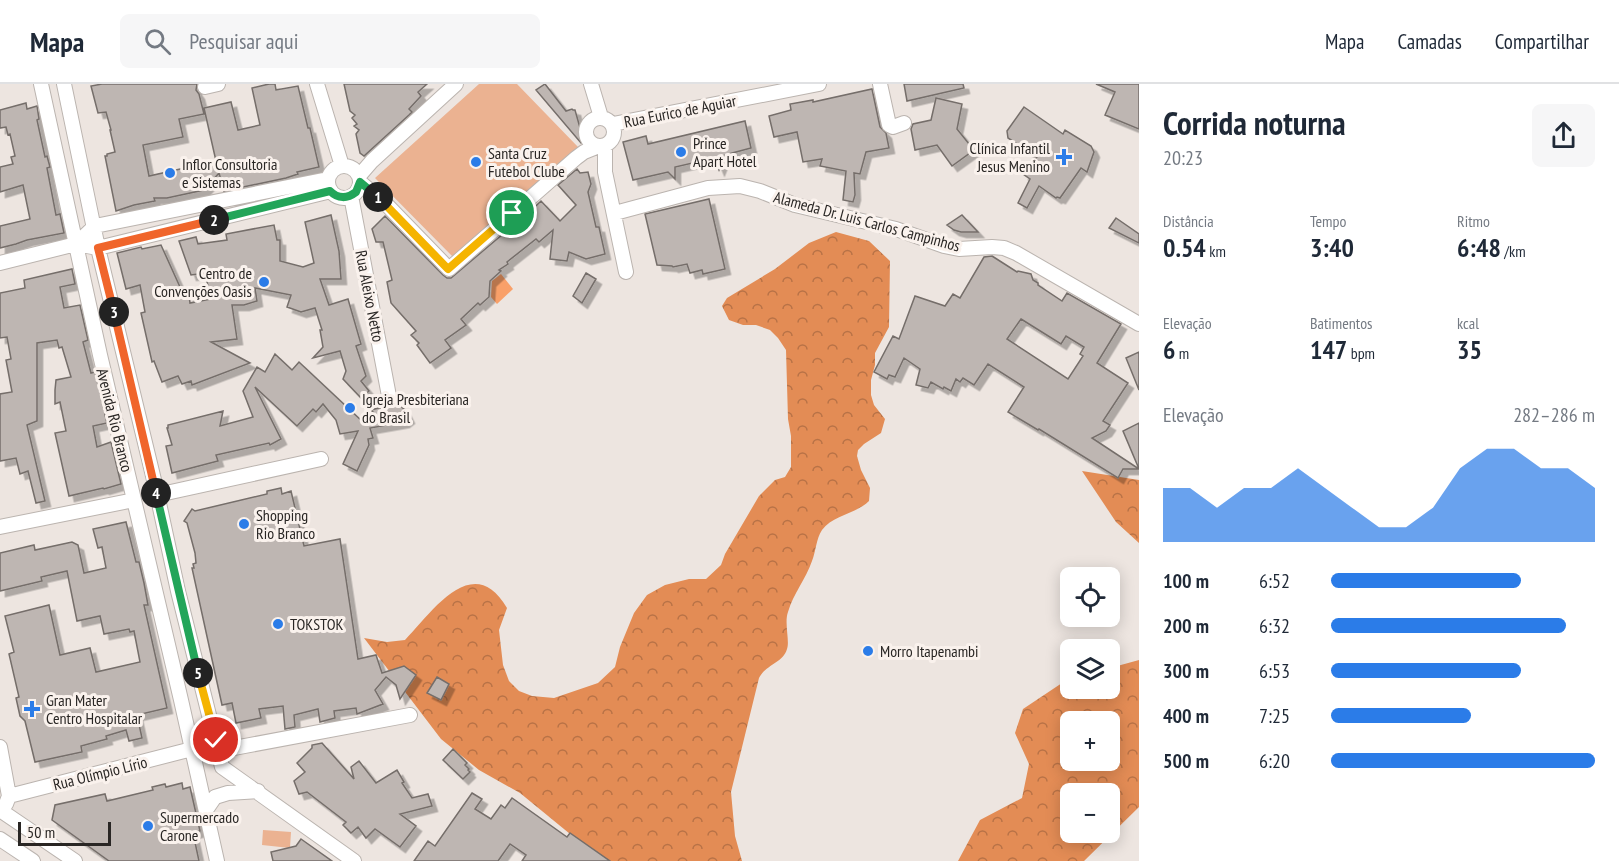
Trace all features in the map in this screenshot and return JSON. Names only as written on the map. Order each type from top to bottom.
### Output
[{"type":"street","name":"Avenida Rio Branco","points":[[40,84],[99,355],[135,500],[217,861]]},
{"type":"street","name":"Avenida Rio Branco","points":[[64,84],[98,248],[183,613],[222,767],[258,791]]},
{"type":"street","points":[[317,84],[342,166]]},
{"type":"street","points":[[329,185],[340,197],[351,196],[359,187],[359,179],[372,161],[456,84]]},
{"type":"street","points":[[329,185],[331,173],[336,168],[342,166],[352,168],[359,179],[448,269],[576,158],[613,139],[615,129],[607,120],[591,84]]},
{"type":"street","name":"Rua Eurico de Aguiar","points":[[607,120],[819,84]]},
{"type":"street","points":[[880,84],[889,125],[893,127],[904,123]]},
{"type":"street","points":[[602,146],[588,140],[586,128],[595,118],[607,120]]},
{"type":"street","points":[[602,146],[605,172],[626,272]]},
{"type":"street","points":[[76,244],[94,226],[329,185]]},
{"type":"street","points":[[0,263],[76,244],[98,248],[329,185]]},
{"type":"street","name":"Alameda Dr. Luis Carlos Campinhos","points":[[615,213],[708,188],[740,186],[760,191],[795,205],[896,229],[944,246],[960,249],[1004,248],[1139,324]]},
{"type":"street","name":"Rua Aleixo Netto","points":[[351,196],[389,396]]},
{"type":"street","points":[[157,495],[321,459]]},
{"type":"street","points":[[0,527],[135,500]]},
{"type":"street","points":[[218,751],[410,715]]},
{"type":"street","points":[[0,747],[9,796],[1,812],[75,861]]},
{"type":"street","name":"Rua Olímpio Lírio","points":[[9,796],[192,749]]},
{"type":"street","points":[[206,810],[216,797],[228,793],[258,791],[354,861]]},
{"type":"street","points":[[0,838],[33,861]]},
{"type":"green space","points":[[836,232],[869,241],[890,261],[889,327],[875,353],[871,380],[874,405],[885,419],[881,433],[858,450],[857,456],[861,470],[870,488],[869,501],[858,509],[832,521],[822,530],[809,568],[788,612],[788,641],[785,654],[765,670],[759,678],[731,792],[735,836],[742,861],[603,861],[520,793],[479,770],[441,739],[364,638],[387,642],[405,640],[440,602],[453,592],[467,585],[481,585],[494,592],[507,608],[499,630],[503,665],[509,681],[519,691],[532,696],[554,698],[598,683],[615,667],[620,647],[634,613],[647,595],[665,585],[689,579],[706,579],[721,565],[725,554],[759,496],[775,480],[785,477],[791,467],[786,350],[770,330],[729,320],[722,306],[727,298],[775,269],[809,243]]},
{"type":"green space","points":[[1082,471],[1139,480],[1139,543],[1116,522]]},
{"type":"green space","points":[[1139,660],[1139,807],[1120,826],[1120,783],[1060,783],[1060,843],[1102,843],[1084,861],[958,861],[980,820],[1022,798],[1029,764],[1015,733],[1023,709],[1060,684],[1060,699],[1120,699],[1120,665]]},
{"type":"shaded area","name":"Santa Cruz Futebol Clube","points":[[479,84],[517,84],[578,147],[453,257],[375,178]]},
{"type":"shaded area","points":[[501,274],[513,289],[497,304],[491,297],[492,281]]},
{"type":"shaded area","points":[[263,830],[291,832],[290,848],[262,845]]},
{"type":"building","points":[[197,84],[196,90],[204,114],[179,119],[183,137],[143,145],[149,176],[216,161],[204,108],[231,102],[238,130],[260,125],[252,88],[269,84],[275,84],[276,90],[298,86],[319,167],[297,172],[298,174],[286,178],[224,191],[219,173],[204,190],[167,198],[154,198],[155,201],[116,211],[105,156],[115,152],[111,130],[106,112],[98,113],[91,86]]},
{"type":"building","points":[[344,84],[427,84],[418,92],[421,96],[409,109],[412,112],[364,156],[360,153],[356,134],[359,130],[354,126],[357,124],[352,118],[355,115],[350,111]]},
{"type":"building","points":[[545,84],[566,111],[575,110],[584,142],[581,143],[536,90]]},
{"type":"building","points":[[904,84],[963,84],[964,88],[907,101]]},
{"type":"building","points":[[1096,84],[1139,84],[1139,129],[1105,115],[1115,92]]},
{"type":"building","points":[[872,89],[880,127],[886,133],[889,148],[866,152],[860,174],[854,173],[853,202],[843,200],[846,171],[820,166],[822,159],[803,162],[797,132],[774,137],[769,116],[791,110],[790,104],[813,100],[813,102]]},
{"type":"building","points":[[936,98],[962,104],[957,129],[974,150],[952,166],[937,145],[915,150],[911,129],[913,124],[931,120]]},
{"type":"building","points":[[26,103],[27,109],[37,106],[39,119],[37,120],[45,157],[47,156],[50,167],[47,168],[56,215],[60,214],[64,233],[0,248],[0,226],[30,219],[23,185],[0,192],[0,167],[13,164],[11,157],[15,156],[10,134],[8,135],[6,127],[0,128],[0,110]]},
{"type":"building","name":"Clínica Infantil Jesus Menino","points":[[1024,107],[1063,134],[1065,130],[1091,146],[1094,152],[1087,172],[1081,168],[1060,198],[1056,198],[1039,186],[1027,208],[1018,203],[1030,179],[1023,174],[1037,157],[1008,138],[1007,131]]},
{"type":"building","name":"Prince Apart Hotel","points":[[745,121],[751,148],[725,155],[719,170],[714,158],[675,167],[675,179],[668,172],[633,180],[623,142],[646,136],[648,144]]},
{"type":"building","points":[[577,169],[580,173],[588,172],[591,184],[588,192],[605,254],[586,259],[569,252],[567,261],[550,259],[553,230],[539,242],[536,239],[499,270],[501,271],[490,281],[489,297],[480,305],[478,303],[461,319],[466,325],[445,340],[451,348],[430,363],[417,345],[419,343],[411,335],[416,331],[391,303],[387,282],[392,280],[383,242],[376,242],[372,229],[385,216],[443,275],[451,278],[541,201],[560,221],[576,205],[558,185]]},
{"type":"building","points":[[709,199],[725,269],[703,274],[702,270],[690,273],[687,264],[673,267],[657,265],[645,214]]},
{"type":"building","points":[[331,215],[339,251],[341,279],[320,279],[329,305],[348,299],[361,344],[356,346],[366,376],[361,381],[369,391],[361,398],[343,379],[346,371],[340,351],[313,358],[323,347],[320,330],[322,330],[315,308],[301,312],[287,307],[291,295],[255,288],[257,301],[244,305],[232,305],[237,339],[211,342],[250,363],[192,385],[191,381],[182,384],[178,376],[162,382],[154,361],[152,362],[141,313],[145,312],[140,285],[126,289],[117,253],[161,245],[185,298],[189,296],[190,303],[211,299],[205,273],[191,275],[179,241],[196,237],[198,244],[227,240],[226,234],[274,225],[277,240],[280,240],[280,261],[303,267],[314,263],[305,222]]},
{"type":"building","points":[[962,215],[978,232],[961,232],[947,225]]},
{"type":"building","points":[[1116,218],[1139,234],[1139,243],[1109,228]]},
{"type":"building","points":[[992,256],[1017,272],[1031,274],[1038,285],[1062,301],[1067,293],[1121,324],[1097,363],[1128,383],[1103,421],[1110,425],[1106,431],[1092,438],[1139,469],[1123,469],[1118,478],[1008,412],[1024,387],[988,364],[974,385],[963,378],[960,382],[956,379],[951,391],[931,382],[928,388],[916,385],[920,369],[904,358],[895,377],[889,375],[887,379],[874,372],[893,336],[899,339],[915,296],[945,306],[953,294],[960,298],[984,257]],"holes":[[[1021,319],[1061,344],[1066,336],[1084,347],[1080,354],[1083,356],[1068,379],[1007,339]]]},
{"type":"building","points":[[72,269],[75,284],[60,287],[64,308],[80,305],[88,340],[83,342],[91,373],[95,372],[107,423],[93,426],[97,447],[111,442],[121,484],[69,496],[55,433],[66,431],[60,402],[55,404],[55,390],[56,380],[71,377],[62,347],[59,348],[57,340],[37,343],[37,421],[27,425],[45,501],[36,503],[28,471],[20,474],[16,458],[0,461],[0,394],[12,392],[6,360],[11,359],[7,337],[0,338],[0,293],[25,288],[24,280]]},
{"type":"building","points":[[586,273],[596,279],[582,303],[573,296]]},
{"type":"building","points":[[1139,352],[1139,390],[1126,358]]},
{"type":"building","points":[[275,354],[292,370],[299,362],[364,423],[374,413],[371,410],[395,402],[405,410],[409,418],[404,422],[370,428],[373,438],[368,439],[369,445],[357,471],[343,464],[358,431],[340,434],[336,420],[323,404],[316,412],[313,409],[297,426],[255,387],[281,439],[270,445],[269,443],[216,455],[218,461],[172,473],[166,446],[172,445],[168,425],[223,411],[220,426],[253,417],[243,391],[257,367],[265,372]]},
{"type":"building","points":[[1139,423],[1139,469],[1123,431]]},
{"type":"building","name":"TOKSTOK","points":[[281,488],[282,494],[291,491],[304,546],[340,539],[358,659],[376,655],[382,673],[404,666],[416,675],[400,699],[396,685],[386,677],[375,690],[383,704],[357,714],[356,708],[334,711],[335,718],[320,722],[318,709],[294,715],[295,727],[285,729],[283,706],[259,709],[261,718],[236,723],[232,703],[222,705],[192,568],[196,563],[195,553],[187,523],[184,521],[192,509],[195,511],[267,494],[267,491]]},
{"type":"building","points":[[126,522],[144,583],[148,605],[144,605],[167,708],[137,715],[142,738],[129,741],[126,730],[106,736],[107,739],[81,746],[82,752],[35,762],[25,721],[20,716],[16,698],[19,697],[9,654],[14,652],[5,616],[49,605],[60,655],[90,648],[96,672],[140,662],[134,631],[130,632],[129,629],[104,634],[100,616],[77,621],[67,571],[41,577],[42,581],[0,591],[0,553],[34,545],[35,550],[72,542],[78,545],[84,573],[106,568],[102,547],[98,548],[93,529]]},
{"type":"building","points":[[437,677],[449,684],[441,700],[427,693]]},
{"type":"building","points":[[322,743],[354,779],[351,767],[359,761],[376,783],[397,770],[412,798],[428,794],[432,806],[400,814],[416,826],[400,847],[375,829],[366,838],[358,827],[351,833],[343,825],[346,822],[307,792],[299,794],[294,781],[305,772],[297,763],[312,748],[312,745]]},
{"type":"building","points":[[453,749],[467,763],[465,765],[470,772],[463,779],[443,760]]},
{"type":"building","points":[[182,783],[183,789],[190,787],[200,831],[193,833],[199,861],[109,861],[52,820],[55,805],[105,794],[107,801],[153,790],[152,787],[165,784],[166,787]]},
{"type":"building","points":[[472,793],[482,799],[475,809],[491,819],[501,805],[505,808],[512,798],[567,837],[570,833],[610,861],[522,861],[526,855],[510,844],[498,861],[414,861],[428,841],[435,846]]},
{"type":"building","points":[[301,839],[332,861],[273,861],[271,852],[296,846]]},
{"type":"place","name":"Prince Apart Hotel","points":[[681,152]]},
{"type":"place","name":"Clínica Infantil Jesus Menino","points":[[1064,157]]},
{"type":"place","name":"Santa Cruz Futebol Clube","points":[[476,162]]},
{"type":"place","name":"Inflor Consultoria e Sistemas","points":[[170,173]]},
{"type":"place","name":"Centro de Convenções Oasis","points":[[264,282]]},
{"type":"place","name":"Igreja Presbiteriana do Brasil","points":[[350,408]]},
{"type":"place","name":"Shopping Rio Branco","points":[[244,524]]},
{"type":"place","name":"TOKSTOK","points":[[278,624]]},
{"type":"place","name":"Morro Itapenambi","points":[[868,651]]},
{"type":"place","name":"Gran Mater Centro Hospitalar","points":[[32,709]]},
{"type":"place","name":"Supermercado Carone","points":[[148,826]]},
{"type":"route","points":[[216,740],[178,591],[154,480],[98,248],[330,191],[334,195],[346,198],[356,192],[360,182],[388,206],[448,269],[512,213]]}]
